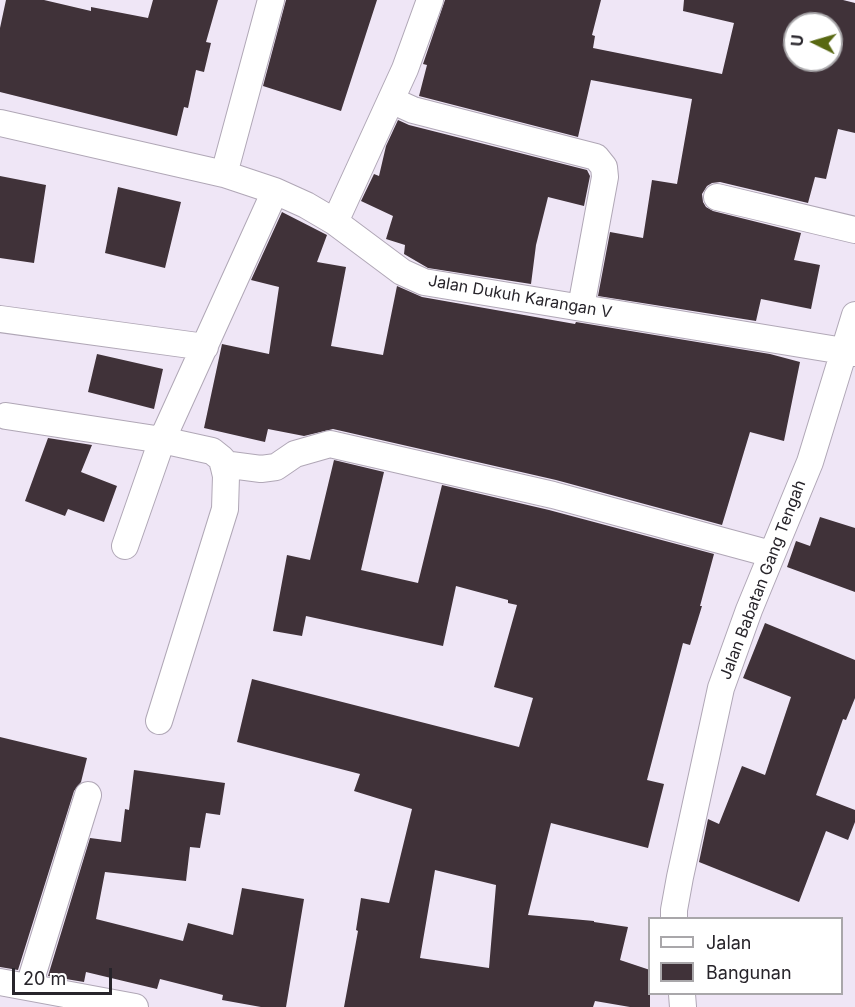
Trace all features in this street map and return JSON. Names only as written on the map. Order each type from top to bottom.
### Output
[{"type":"street","points":[[224,174],[272,0]]},
{"type":"street","points":[[335,222],[405,69],[430,0]]},
{"type":"street","points":[[391,100],[413,110],[596,157],[604,167],[605,177],[581,307]]},
{"type":"street","name":"Jalan Dukuh Karangan V","points":[[0,123],[224,174],[275,191],[335,222],[402,272],[424,282],[850,352]]},
{"type":"street","points":[[125,546],[162,440],[275,191]]},
{"type":"street","points":[[717,197],[855,230]]},
{"type":"street","name":"Jalan Babatan Gang Tengah","points":[[675,917],[680,877],[721,688],[771,554],[810,462],[850,352],[855,315]]},
{"type":"street","points":[[0,319],[204,347]]},
{"type":"street","points":[[6,416],[162,440],[212,452],[222,459],[226,476],[225,509],[159,721]]},
{"type":"street","points":[[223,464],[261,469],[276,467],[295,454],[330,444],[553,495],[771,554]]},
{"type":"street","points":[[29,986],[88,795]]},
{"type":"street","points":[[0,982],[135,1007]]},
{"type":"building","points":[[6,0],[44,0],[91,11],[91,7],[148,18],[153,0],[218,0],[206,42],[211,43],[204,72],[196,70],[188,108],[184,107],[177,136],[0,92],[0,28]]},
{"type":"building","points":[[286,0],[377,0],[341,111],[263,86]]},
{"type":"building","points":[[445,0],[601,0],[592,35],[595,36],[593,48],[722,74],[734,23],[683,11],[684,0],[843,0],[855,3],[855,133],[838,129],[826,179],[815,177],[808,203],[720,182],[707,186],[702,194],[706,207],[713,211],[801,233],[794,260],[820,265],[811,309],[761,299],[756,321],[598,296],[610,232],[643,238],[652,180],[677,184],[692,99],[591,80],[578,137],[419,96],[427,65],[423,64]]},
{"type":"building","points":[[398,120],[409,125],[587,170],[590,176],[584,206],[548,197],[536,245],[531,284],[428,268],[404,254],[405,245],[386,239],[393,216],[361,201],[374,174],[379,176],[386,146]]},
{"type":"building","points":[[0,176],[46,185],[34,263],[0,258]]},
{"type":"building","points":[[118,187],[181,202],[165,268],[105,253]]},
{"type":"building","points":[[282,212],[327,235],[317,262],[346,267],[331,346],[383,355],[397,286],[422,297],[575,324],[576,322],[770,354],[800,362],[784,441],[750,432],[722,525],[556,480],[333,429],[304,436],[268,429],[265,442],[204,428],[222,344],[269,354],[279,287],[251,280]]},
{"type":"building","points":[[97,354],[163,369],[154,409],[88,392]]},
{"type":"building","points":[[48,438],[92,445],[81,472],[117,486],[104,522],[68,509],[65,516],[25,501]]},
{"type":"building","points":[[334,460],[384,472],[361,570],[418,583],[442,485],[549,510],[714,554],[690,645],[683,643],[647,780],[664,784],[648,848],[551,823],[528,915],[594,921],[628,927],[620,960],[648,969],[650,1007],[630,1007],[595,1001],[593,1007],[344,1007],[358,931],[356,930],[361,898],[389,903],[412,809],[354,791],[360,774],[237,742],[252,679],[519,747],[533,698],[494,687],[517,605],[508,603],[508,600],[456,586],[443,646],[306,616],[302,636],[273,631],[287,555],[310,560]],"holes":[[[435,870],[496,885],[489,968],[420,958]]]},
{"type":"building","points":[[820,517],[855,528],[855,592],[787,567],[796,541],[810,546]]},
{"type":"building","points":[[765,623],[855,660],[855,698],[846,720],[843,719],[816,795],[855,810],[855,822],[848,840],[826,831],[799,902],[699,862],[708,819],[719,824],[742,766],[765,775],[791,697],[743,678]]},
{"type":"building","points":[[0,737],[87,758],[81,782],[74,791],[18,970],[0,967]]},
{"type":"building","points":[[134,770],[225,783],[220,815],[206,813],[200,848],[190,847],[186,881],[105,872],[96,919],[183,941],[188,923],[233,935],[242,888],[304,899],[286,1007],[261,1007],[222,1000],[223,995],[160,979],[157,989],[86,972],[84,982],[48,976],[90,838],[121,842],[125,809],[129,810]]}]
